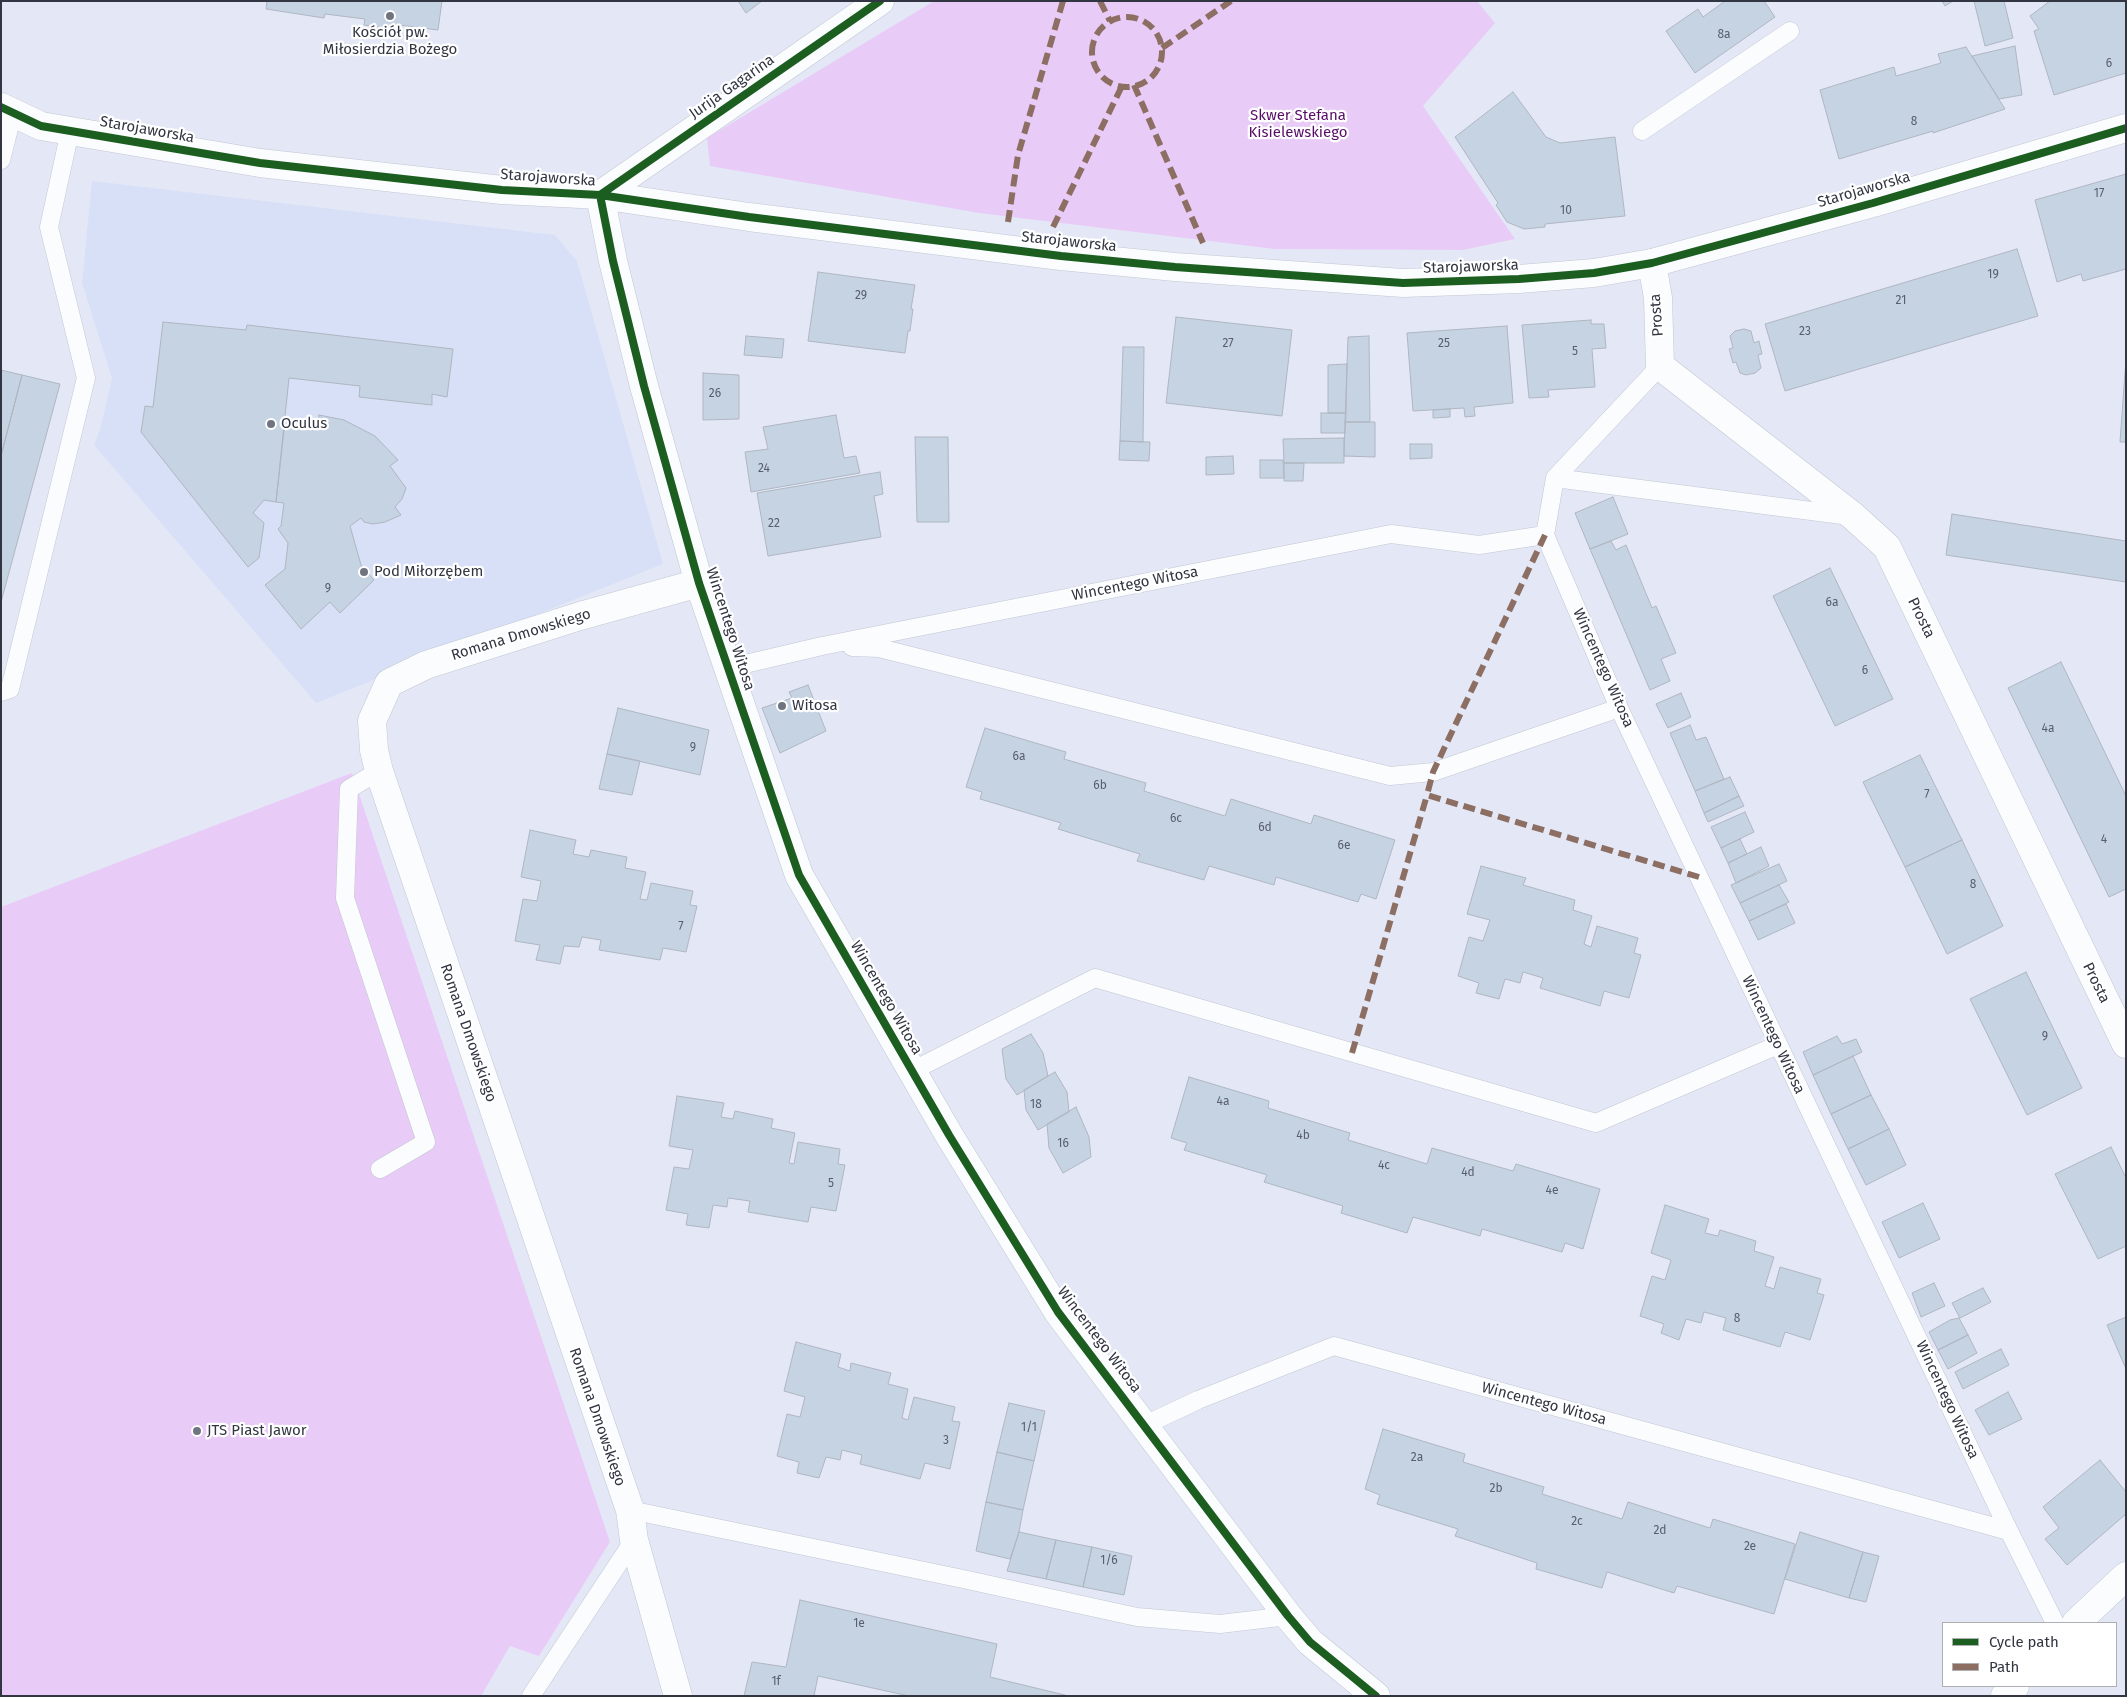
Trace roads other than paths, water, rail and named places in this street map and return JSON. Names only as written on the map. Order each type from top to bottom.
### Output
[{"type":"street","name":"Jurija Gagarina","points":[[600,195],[880,1]]},
{"type":"street","name":"Starojaworska","points":[[7,110],[41,126],[260,163],[502,190],[600,195],[749,217],[1060,256],[1289,276],[1403,283],[1500,280],[1594,273],[1652,263],[1873,202],[2126,128]]},
{"type":"street","name":"Wincentego Witosa","points":[[600,195],[613,261],[644,386],[699,583],[798,875],[912,1071],[1058,1312],[1288,1616],[1310,1642],[1376,1696]]},
{"type":"street","name":"Prosta","points":[[1652,263],[1658,298],[1660,366],[1853,516],[1887,547],[2126,1044]]},
{"type":"street","name":"Romana Dmowskiego","points":[[678,1696],[634,1540],[630,1510],[380,771],[374,750],[372,721],[389,682],[426,665],[585,614],[699,583]]},
{"type":"street","points":[[2077,1622],[2126,1576]]},
{"type":"street","points":[[2005,1696],[2014,1687]]},
{"type":"lane","points":[[1642,131],[1790,31]]},
{"type":"lane","points":[[1,160],[7,110]]},
{"type":"lane","points":[[1,692],[10,689],[86,378],[49,227],[70,131]]},
{"type":"lane","points":[[1544,536],[1554,478],[1660,366]]},
{"type":"lane","points":[[1554,478],[1853,516]]},
{"type":"lane","name":"Wincentego Witosa","points":[[728,668],[822,646],[1391,534],[1480,545],[1544,536],[1620,708],[1778,1045],[2009,1531],[2054,1622]]},
{"type":"lane","points":[[822,646],[879,648],[1390,776],[1433,772],[1620,708]]},
{"type":"lane","points":[[380,771],[350,789],[345,898],[426,1142],[380,1169]]},
{"type":"lane","points":[[912,1071],[1095,978],[1596,1123],[1778,1045]]},
{"type":"lane","name":"Wincentego Witosa","points":[[1145,1425],[1198,1400],[1334,1346],[2009,1531]]},
{"type":"lane","points":[[630,1510],[963,1579],[1137,1618],[1220,1624],[1288,1616]]},
{"type":"lane","points":[[531,1696],[634,1540]]},
{"type":"place","name":"Kościół pw. Miłosierdzia Bożego","points":[[390,16]]},
{"type":"place","name":"Oculus","points":[[271,424]]},
{"type":"place","name":"Pod Miłorzębem","points":[[364,572]]},
{"type":"place","name":"Witosa","points":[[782,706]]},
{"type":"place","name":"JTS Piast Jawor","points":[[197,1431]]},
{"type":"park label","name":"Skwer Stefana Kisielewskiego","points":[[1298,124]]}]
